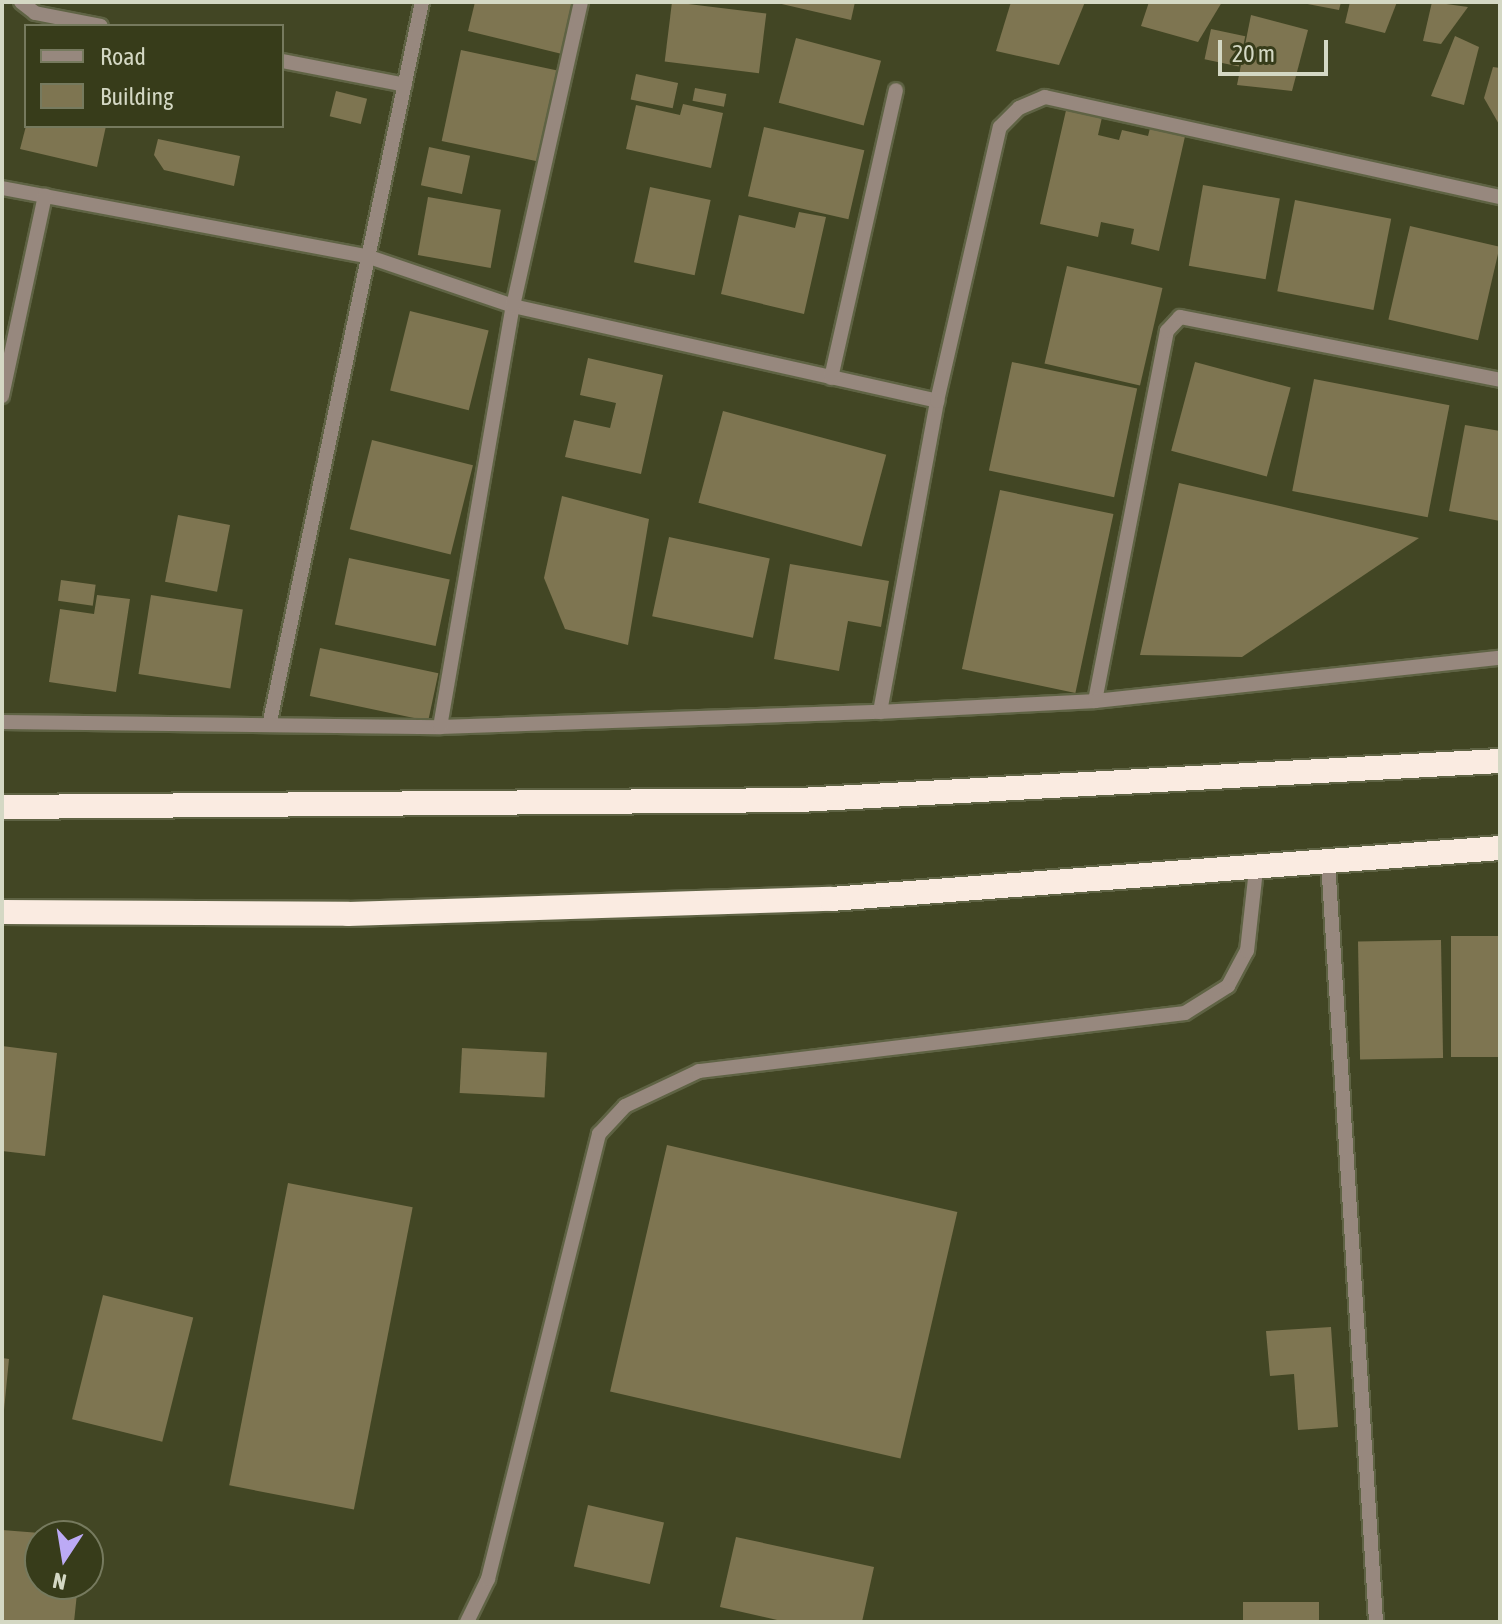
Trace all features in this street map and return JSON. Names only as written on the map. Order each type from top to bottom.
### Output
[{"type":"highway","points":[[2,807],[800,800],[1500,761]]},
{"type":"highway","points":[[2,912],[348,914],[831,899],[1256,870],[1328,861],[1500,848]]},
{"type":"street","points":[[21,2],[35,13],[91,24]]},
{"type":"street","points":[[270,721],[422,2]]},
{"type":"street","points":[[440,727],[513,306],[581,2]]},
{"type":"street","points":[[284,61],[405,85]]},
{"type":"street","points":[[831,378],[896,90]]},
{"type":"street","points":[[880,712],[937,401],[1000,127],[1045,97],[1500,197]]},
{"type":"street","points":[[2,188],[369,257],[513,306],[937,401]]},
{"type":"street","points":[[2,396],[8,339],[45,196]]},
{"type":"street","points":[[1095,701],[1167,331],[1180,317],[1500,380]]},
{"type":"street","points":[[2,722],[270,721],[440,727],[880,712],[1095,701],[1500,658]]},
{"type":"street","points":[[1328,861],[1376,1622]]},
{"type":"street","points":[[467,1622],[488,1579],[599,1134],[625,1106],[699,1071],[1185,1013],[1228,986],[1247,951],[1256,870]]},
{"type":"building","points":[[475,2],[574,2],[562,54],[468,31]]},
{"type":"building","points":[[672,2],[766,14],[759,73],[665,62]]},
{"type":"building","points":[[773,2],[855,2],[851,20]]},
{"type":"building","points":[[1011,2],[1085,2],[1059,65],[996,51]]},
{"type":"building","points":[[1149,2],[1222,2],[1198,42],[1141,26]]},
{"type":"building","points":[[1297,2],[1341,2],[1339,10]]},
{"type":"building","points":[[1350,2],[1397,2],[1385,33],[1345,23]]},
{"type":"building","points":[[1432,2],[1468,7],[1441,44],[1423,41]]},
{"type":"building","points":[[1251,15],[1308,30],[1292,91],[1237,85]]},
{"type":"building","points":[[1211,29],[1245,36],[1239,67],[1205,59]]},
{"type":"building","points":[[1455,36],[1479,47],[1464,105],[1431,96]]},
{"type":"building","points":[[796,38],[881,61],[864,125],[779,103]]},
{"type":"building","points":[[461,50],[560,71],[540,162],[442,141]]},
{"type":"building","points":[[1493,67],[1500,68],[1500,126],[1484,98]]},
{"type":"building","points":[[636,74],[678,83],[673,108],[631,99]]},
{"type":"building","points":[[695,88],[726,94],[724,107],[693,101]]},
{"type":"building","points":[[336,91],[367,99],[361,124],[330,116]]},
{"type":"building","points":[[683,104],[723,113],[711,168],[626,149],[636,105],[680,115]]},
{"type":"building","points":[[1067,106],[1103,113],[1098,135],[1119,140],[1122,130],[1148,136],[1151,124],[1186,132],[1159,251],[1131,244],[1134,229],[1101,222],[1098,237],[1040,224]]},
{"type":"building","points":[[764,127],[864,150],[848,219],[748,196]]},
{"type":"building","points":[[25,128],[106,128],[97,167],[20,149]]},
{"type":"building","points":[[158,139],[240,156],[234,186],[164,170],[154,155]]},
{"type":"building","points":[[429,147],[470,156],[462,194],[421,185]]},
{"type":"building","points":[[1203,185],[1280,199],[1266,279],[1189,266]]},
{"type":"building","points":[[650,187],[711,200],[695,275],[634,262]]},
{"type":"building","points":[[428,197],[501,210],[491,268],[418,255]]},
{"type":"building","points":[[1295,200],[1391,219],[1373,310],[1277,291]]},
{"type":"building","points":[[799,212],[826,217],[804,314],[721,294],[739,215],[795,228]]},
{"type":"building","points":[[1410,226],[1500,247],[1478,340],[1388,320]]},
{"type":"building","points":[[1067,266],[1162,288],[1140,385],[1045,363]]},
{"type":"building","points":[[410,311],[489,331],[469,410],[390,391]]},
{"type":"building","points":[[588,358],[663,375],[641,474],[565,457],[574,420],[610,428],[616,403],[580,395]]},
{"type":"building","points":[[1012,362],[1137,389],[1114,497],[989,471]]},
{"type":"building","points":[[1195,362],[1291,388],[1267,476],[1171,451]]},
{"type":"building","points":[[1314,379],[1449,405],[1428,517],[1292,491]]},
{"type":"building","points":[[723,411],[886,455],[862,547],[698,503]]},
{"type":"building","points":[[1465,425],[1500,431],[1500,521],[1449,511]]},
{"type":"building","points":[[372,440],[473,465],[451,554],[350,529]]},
{"type":"building","points":[[1179,483],[1419,538],[1242,657],[1140,655]]},
{"type":"building","points":[[1000,490],[1113,514],[1075,693],[962,669]]},
{"type":"building","points":[[562,496],[649,519],[628,645],[565,629],[544,578]]},
{"type":"building","points":[[178,515],[230,525],[217,592],[165,582]]},
{"type":"building","points":[[669,537],[770,558],[753,638],[652,616]]},
{"type":"building","points":[[349,558],[450,579],[436,646],[335,625]]},
{"type":"building","points":[[790,564],[889,581],[881,627],[848,621],[839,671],[774,659]]},
{"type":"building","points":[[61,580],[96,585],[93,606],[58,601]]},
{"type":"building","points":[[97,595],[130,599],[116,692],[49,682],[60,609],[94,614]]},
{"type":"building","points":[[151,595],[243,610],[230,689],[138,674]]},
{"type":"building","points":[[320,648],[438,673],[428,721],[310,696]]},
{"type":"building","points":[[1451,936],[1500,936],[1500,1057],[1451,1057]]},
{"type":"building","points":[[1441,940],[1443,1058],[1360,1059],[1358,941]]},
{"type":"building","points":[[2,1046],[57,1053],[45,1156],[2,1151]]},
{"type":"building","points":[[462,1048],[547,1052],[545,1097],[460,1093]]},
{"type":"building","points":[[667,1145],[957,1212],[900,1459],[610,1392]]},
{"type":"building","points":[[288,1183],[413,1207],[354,1510],[229,1485]]},
{"type":"building","points":[[103,1295],[193,1317],[162,1442],[72,1419]]},
{"type":"building","points":[[1331,1327],[1338,1427],[1298,1430],[1294,1374],[1270,1376],[1266,1331]]},
{"type":"building","points":[[2,1358],[9,1359],[4,1410],[2,1410]]},
{"type":"building","points":[[588,1505],[664,1523],[650,1584],[574,1566]]},
{"type":"building","points":[[2,1530],[24,1532],[24,1600],[76,1600],[74,1622],[2,1622]]},
{"type":"building","points":[[736,1537],[874,1567],[862,1622],[786,1622],[720,1607]]},
{"type":"building","points":[[1243,1602],[1319,1602],[1319,1622],[1243,1622]]}]
